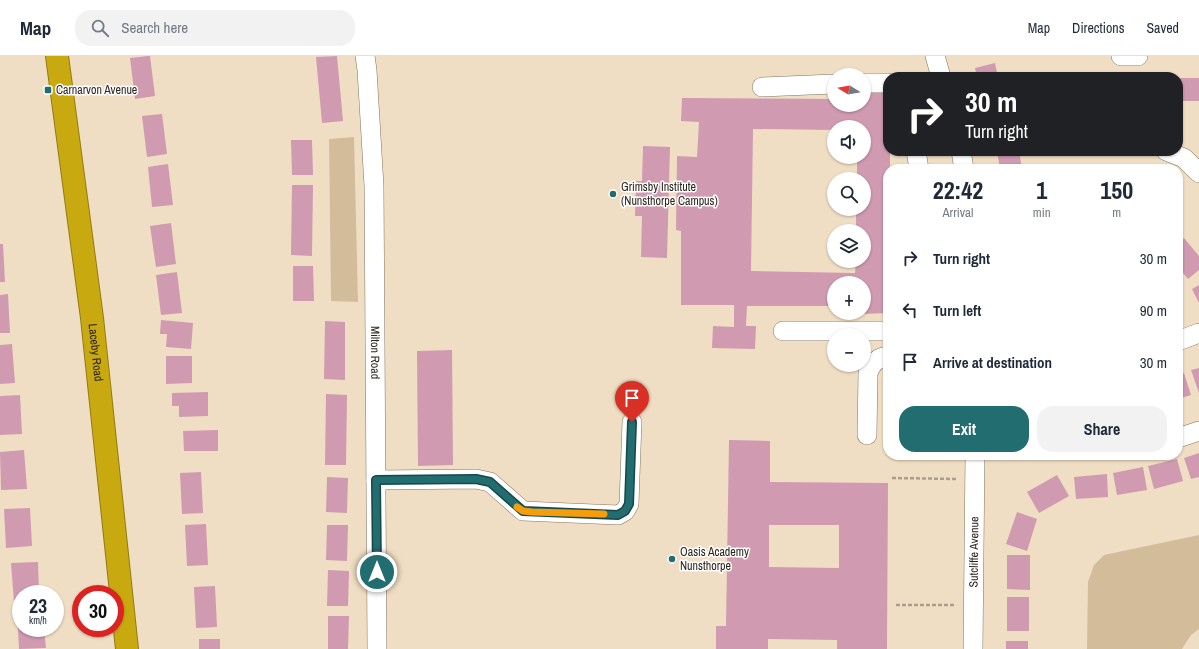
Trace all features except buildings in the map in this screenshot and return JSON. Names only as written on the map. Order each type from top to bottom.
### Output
[{"type":"highway","name":"Laceby Road","points":[[57,56],[92,318],[127,649]]},
{"type":"street","name":"Milton Road","points":[[365,56],[374,186],[377,649]]},
{"type":"street","points":[[1121,56],[1138,56]]},
{"type":"street","points":[[871,83],[883,83]]},
{"type":"street","points":[[762,87],[827,84]]},
{"type":"street","points":[[1191,158],[1199,173]]},
{"type":"street","points":[[783,331],[883,331]]},
{"type":"street","points":[[1183,339],[1199,333]]},
{"type":"street","points":[[867,435],[868,373],[870,367],[877,360],[883,358]]},
{"type":"street","points":[[376,480],[476,479],[490,482],[523,511],[618,515],[625,511],[629,504],[632,422]]},
{"type":"street","points":[[1183,436],[1199,431]]},
{"type":"street","name":"Sutcliffe Avenue","points":[[973,649],[976,460]]},
{"type":"path","points":[[892,478],[975,480]]},
{"type":"path","points":[[896,605],[974,605]]},
{"type":"shaded area","points":[[354,137],[358,302],[331,301],[329,139]]},
{"type":"shaded area","points":[[1199,535],[1199,629],[1191,635],[1182,649],[1087,649],[1088,582],[1094,565],[1104,555]]},
{"type":"slow traffic","points":[[517,507],[523,511],[532,512],[604,514]]},
{"type":"place","name":"Carnarvon Avenue","points":[[48,90]]},
{"type":"place","name":"Grimsby Institute (Nunsthorpe Campus)","points":[[613,194]]},
{"type":"place","name":"Oasis Academy Nunsthorpe","points":[[672,559]]},
{"type":"route","points":[[377,572],[376,480],[476,479],[490,482],[523,511],[618,515],[625,511],[629,504],[632,422]]}]
